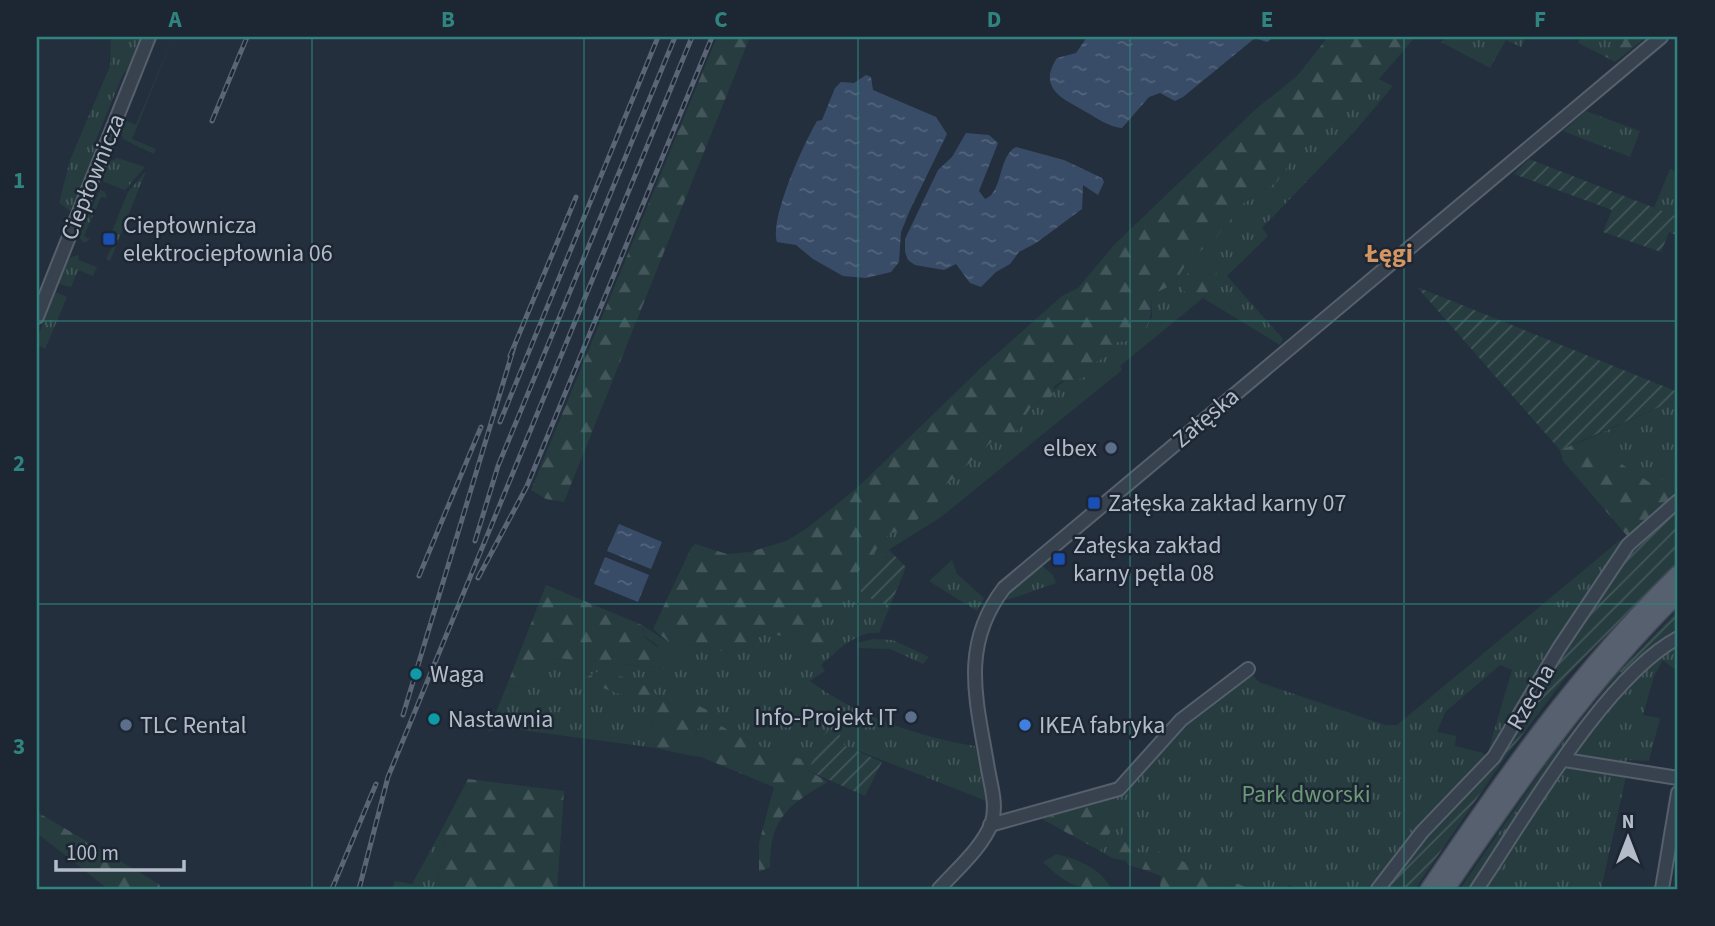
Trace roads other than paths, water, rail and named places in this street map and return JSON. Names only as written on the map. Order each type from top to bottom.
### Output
[{"type":"main road","points":[[1429,889],[1553,712],[1588,667],[1678,574]]},
{"type":"main road","points":[[1446,889],[1554,735],[1623,652],[1678,594]]},
{"type":"street","name":"Ciepłownicza","points":[[37,317],[149,37]]},
{"type":"street","name":"Załęska","points":[[990,825],[994,800],[977,705],[974,663],[984,618],[1004,589],[1661,37]]},
{"type":"street","name":"Rzecha","points":[[1378,889],[1415,840],[1494,757],[1559,648],[1628,545],[1678,500]]},
{"type":"street","points":[[1477,889],[1605,705],[1646,659],[1678,638]]},
{"type":"street","points":[[939,889],[990,825],[1119,789],[1181,720],[1248,669]]},
{"type":"street","points":[[1565,760],[1678,778]]},
{"type":"street","points":[[1661,889],[1678,793]]},
{"type":"water","points":[[1087,37],[1274,37],[1267,42],[1255,38],[1175,101],[1160,93],[1149,97],[1122,128],[1108,124],[1070,103],[1052,86],[1051,69],[1057,58],[1076,53]]},
{"type":"water","points":[[866,75],[871,77],[873,90],[936,117],[947,134],[901,232],[899,262],[891,272],[866,278],[843,276],[813,259],[796,245],[777,242],[776,231],[783,199],[804,146],[817,121],[822,120],[835,88],[841,82],[854,83]]},
{"type":"water","points":[[966,133],[989,135],[998,143],[979,191],[985,199],[995,190],[1006,158],[1016,147],[1064,160],[1102,178],[1104,182],[1098,195],[1083,185],[1082,209],[1036,243],[1019,252],[1010,264],[996,272],[981,287],[970,283],[956,264],[944,270],[915,265],[908,260],[905,252],[905,239],[938,170],[952,157]]},
{"type":"water","points":[[619,524],[662,542],[651,569],[607,551]]},
{"type":"water","points":[[605,557],[649,575],[638,602],[594,584]]},
{"type":"railway","points":[[212,121],[247,37]]},
{"type":"railway","points":[[500,422],[658,37]]},
{"type":"railway","points":[[475,541],[498,466],[675,37]]},
{"type":"railway","points":[[359,889],[388,777],[692,37]]},
{"type":"railway","points":[[478,578],[527,486],[712,37]]},
{"type":"railway","points":[[510,356],[576,197]]},
{"type":"railway","points":[[403,715],[514,347]]},
{"type":"railway","points":[[419,576],[481,427]]},
{"type":"railway","points":[[332,889],[376,784]]},
{"type":"place","name":"Ciepłownicza elektrociepłownia 06","points":[[109,239]]},
{"type":"place","name":"elbex","points":[[1111,448]]},
{"type":"place","name":"Załęska zakład karny 07","points":[[1094,503]]},
{"type":"place","name":"Załęska zakład karny pętla 08","points":[[1059,559]]},
{"type":"place","name":"Waga","points":[[416,674]]},
{"type":"place","name":"Info-Projekt IT","points":[[911,717]]},
{"type":"place","name":"Nastawnia","points":[[434,719]]},
{"type":"place","name":"TLC Rental","points":[[126,725]]},
{"type":"place","name":"IKEA fabryka","points":[[1025,725]]},
{"type":"district","name":"Łęgi","points":[[1389,253]]},
{"type":"park label","name":"Park dworski","points":[[1306,794]]}]
